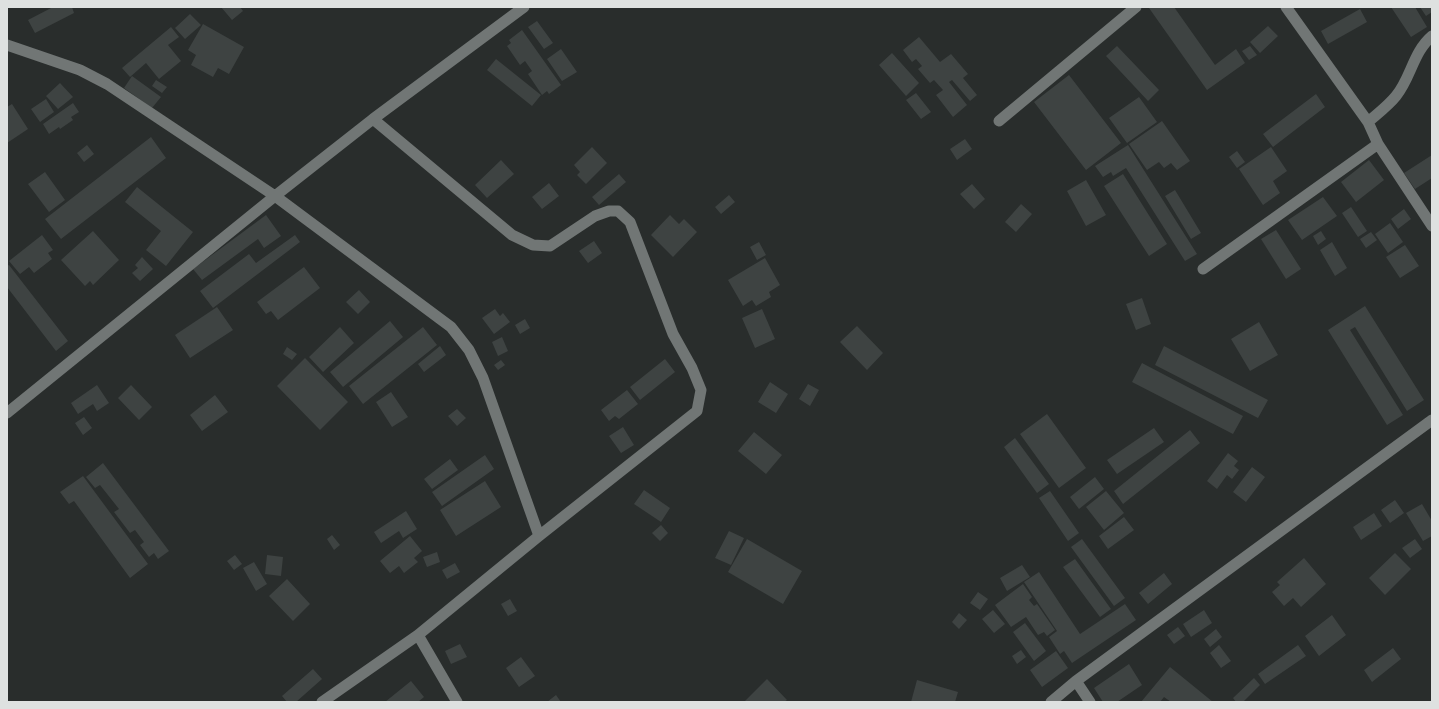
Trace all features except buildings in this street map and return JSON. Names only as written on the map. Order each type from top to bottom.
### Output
[{"type":"street","points":[[7,413],[275,196],[373,119],[524,7]]},
{"type":"street","points":[[999,121],[1136,7]]},
{"type":"street","points":[[1286,7],[1368,122],[1378,144],[1432,226]]},
{"type":"street","points":[[1368,122],[1396,96],[1408,76],[1418,53],[1427,40],[1432,36]]},
{"type":"street","points":[[7,45],[80,70],[107,84],[275,196],[451,327],[469,350],[483,378],[539,536]]},
{"type":"street","points":[[322,702],[418,635],[539,536],[697,411],[701,390],[695,375],[673,334],[630,222],[618,211],[609,211],[595,216],[550,246],[533,245],[512,235],[373,119]]},
{"type":"street","points":[[1203,269],[1378,144]]},
{"type":"street","points":[[1051,702],[1076,681],[1432,420]]},
{"type":"street","points":[[418,635],[457,702]]},
{"type":"street","points":[[1076,681],[1090,702]]}]
